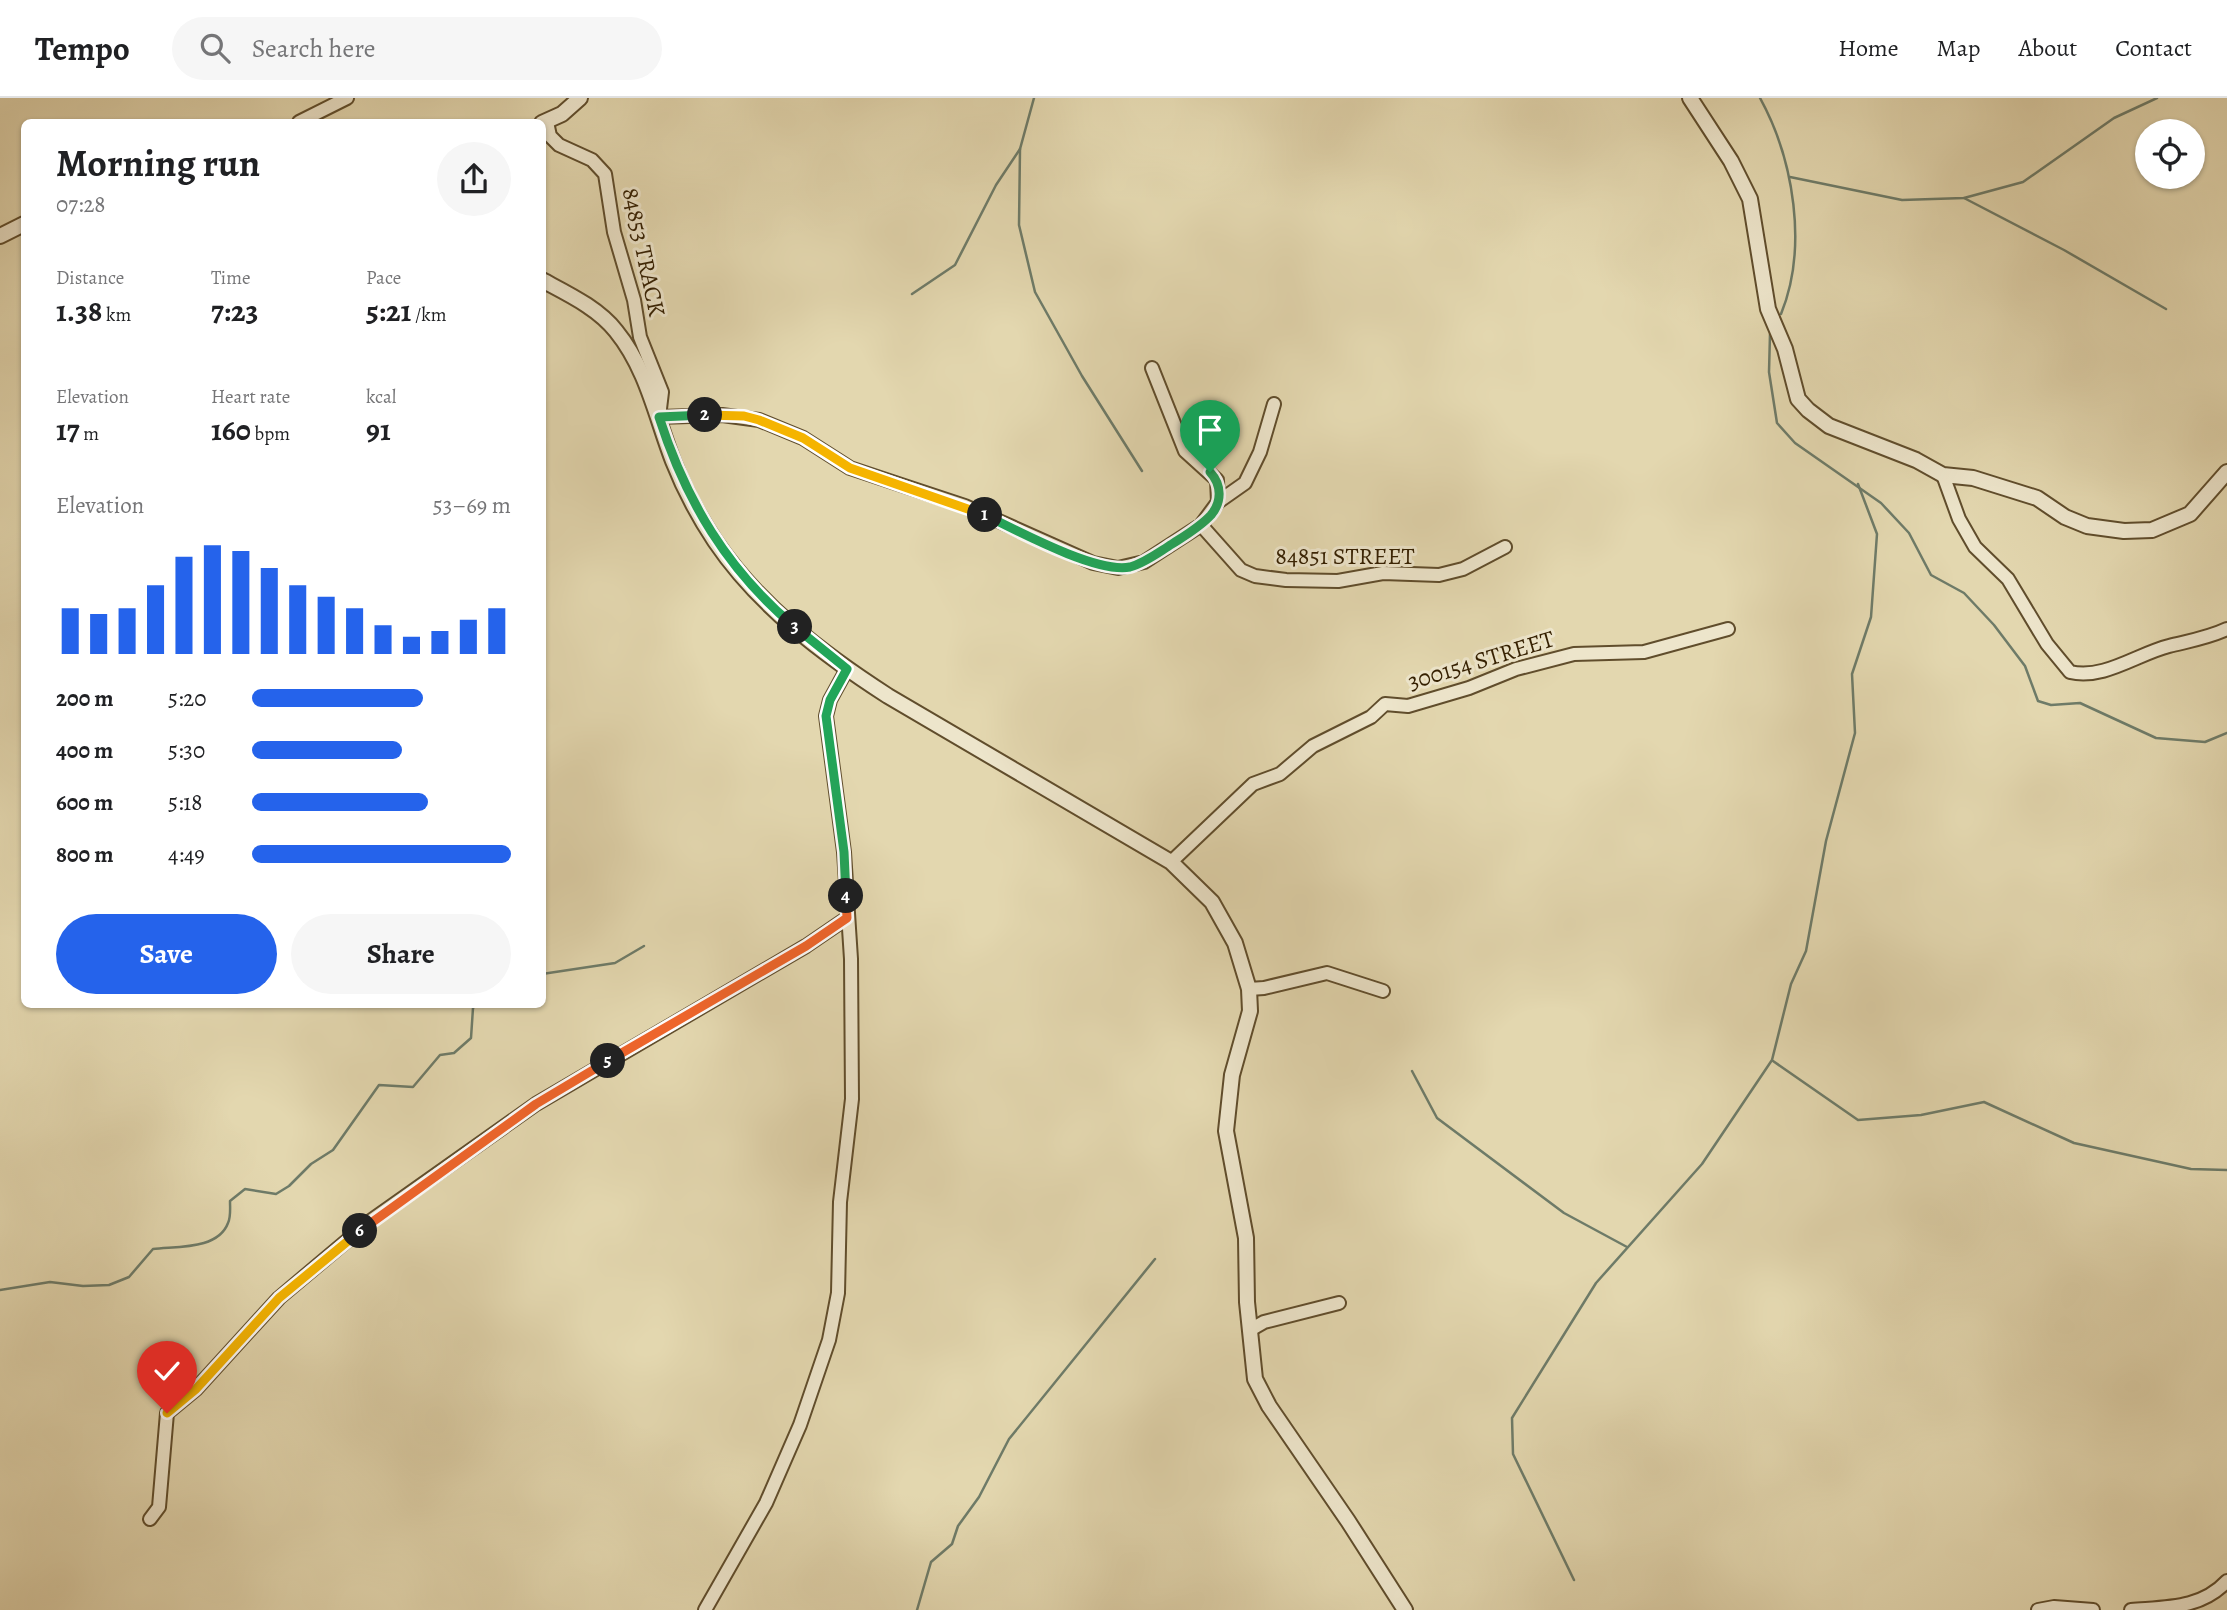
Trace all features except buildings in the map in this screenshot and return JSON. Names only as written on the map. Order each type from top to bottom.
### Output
[{"type":"street","points":[[305,119],[347,98]]},
{"type":"street","points":[[546,121],[580,98]]},
{"type":"street","points":[[1690,98],[1731,160],[1750,199],[1768,309],[1785,349],[1798,399],[1829,426],[1916,460],[1943,475],[2004,486],[2037,498],[2065,517],[2087,526],[2124,531],[2152,530],[2190,514],[2227,472]]},
{"type":"street","name":"84853 TRACK","points":[[546,125],[550,136],[559,145],[592,160],[606,174],[614,232],[634,300],[640,337],[662,392],[659,417]]},
{"type":"street","points":[[0,236],[21,226]]},
{"type":"street","points":[[546,283],[592,308],[616,330],[640,368],[673,462],[716,542],[744,579],[771,607],[847,669],[1171,862],[1212,902],[1235,943],[1249,989],[1250,1011],[1232,1075],[1226,1131],[1246,1238],[1255,1379],[1269,1406],[1405,1610]]},
{"type":"street","points":[[1152,368],[1185,451],[1217,480],[1219,502]]},
{"type":"street","points":[[659,417],[722,415],[759,420],[803,438],[850,468],[965,506],[1108,567],[1129,567],[1143,562],[1201,525],[1219,502],[1245,483],[1260,452],[1274,404]]},
{"type":"street","points":[[1943,475],[1955,510],[1975,547],[2008,579],[2047,644],[2070,672],[2093,673],[2167,646],[2204,638],[2227,629]]},
{"type":"street","name":"84851 STREET","points":[[1201,525],[1241,570],[1255,576],[1286,580],[1338,581],[1383,573],[1439,575],[1463,569],[1505,547]]},
{"type":"street","name":"300154 STREET","points":[[1171,862],[1253,784],[1280,774],[1313,746],[1371,717],[1385,704],[1408,706],[1469,688],[1516,669],[1574,654],[1644,652],[1728,629]]},
{"type":"street","points":[[705,1610],[766,1503],[785,1459],[829,1340],[836,1305],[840,1202],[852,1099],[852,959],[844,852],[826,716],[830,700],[847,669]]},
{"type":"street","points":[[150,1519],[159,1507],[167,1413],[196,1389],[279,1298],[369,1222],[536,1104],[795,953],[847,918]]},
{"type":"street","points":[[1249,989],[1327,973],[1382,991]]},
{"type":"street","points":[[1250,1330],[1264,1322],[1339,1303]]},
{"type":"street","points":[[2131,1610],[2190,1605],[2209,1596],[2227,1581]]},
{"type":"street","points":[[2038,1610],[2054,1607],[2093,1610]]},
{"type":"waterway","points":[[1034,98],[1020,149],[1019,225],[1035,292],[1082,376],[1142,471]]},
{"type":"waterway","points":[[1760,98],[1781,149],[1793,204],[1794,261],[1781,314]]},
{"type":"waterway","points":[[1790,177],[1902,200],[1964,198],[2023,182],[2114,118],[2157,98]]},
{"type":"waterway","points":[[912,294],[955,265],[996,185],[1020,149]]},
{"type":"waterway","points":[[1964,198],[2064,250],[2166,309]]},
{"type":"waterway","points":[[1770,334],[1769,372],[1777,423],[1795,443],[1881,503],[1909,533],[1931,575],[1964,593],[1994,625],[2025,666],[2038,701],[2051,705],[2080,703],[2156,738],[2205,742],[2227,733]]},
{"type":"waterway","points":[[1574,1580],[1513,1454],[1512,1418],[1596,1283],[1702,1164],[1772,1060],[1791,984],[1806,951],[1826,841],[1855,733],[1852,674],[1871,617],[1877,534],[1858,484]]},
{"type":"waterway","points":[[546,973],[615,963],[644,946]]},
{"type":"waterway","points":[[0,1290],[50,1282],[83,1286],[109,1285],[129,1277],[153,1249],[195,1245],[215,1238],[223,1232],[229,1221],[230,1201],[245,1189],[276,1194],[289,1186],[311,1164],[333,1150],[379,1085],[413,1087],[440,1055],[454,1053],[471,1038],[473,1008]]},
{"type":"waterway","points":[[1773,1061],[1858,1120],[1921,1115],[1984,1102],[2074,1143],[2191,1169],[2227,1170]]},
{"type":"waterway","points":[[1412,1071],[1437,1118],[1564,1213],[1627,1247]]},
{"type":"waterway","points":[[917,1610],[931,1562],[952,1544],[958,1526],[979,1497],[1009,1439],[1155,1259]]},
{"type":"route","points":[[167,1413],[196,1389],[279,1298],[369,1222],[536,1104],[806,946],[847,918],[844,852],[826,716],[830,700],[847,669],[771,607],[744,579],[716,542],[673,462],[659,417],[722,415],[759,420],[803,438],[850,468],[965,506],[1093,563],[1118,568],[1143,562],[1201,525],[1219,502],[1217,480],[1210,472]]}]
